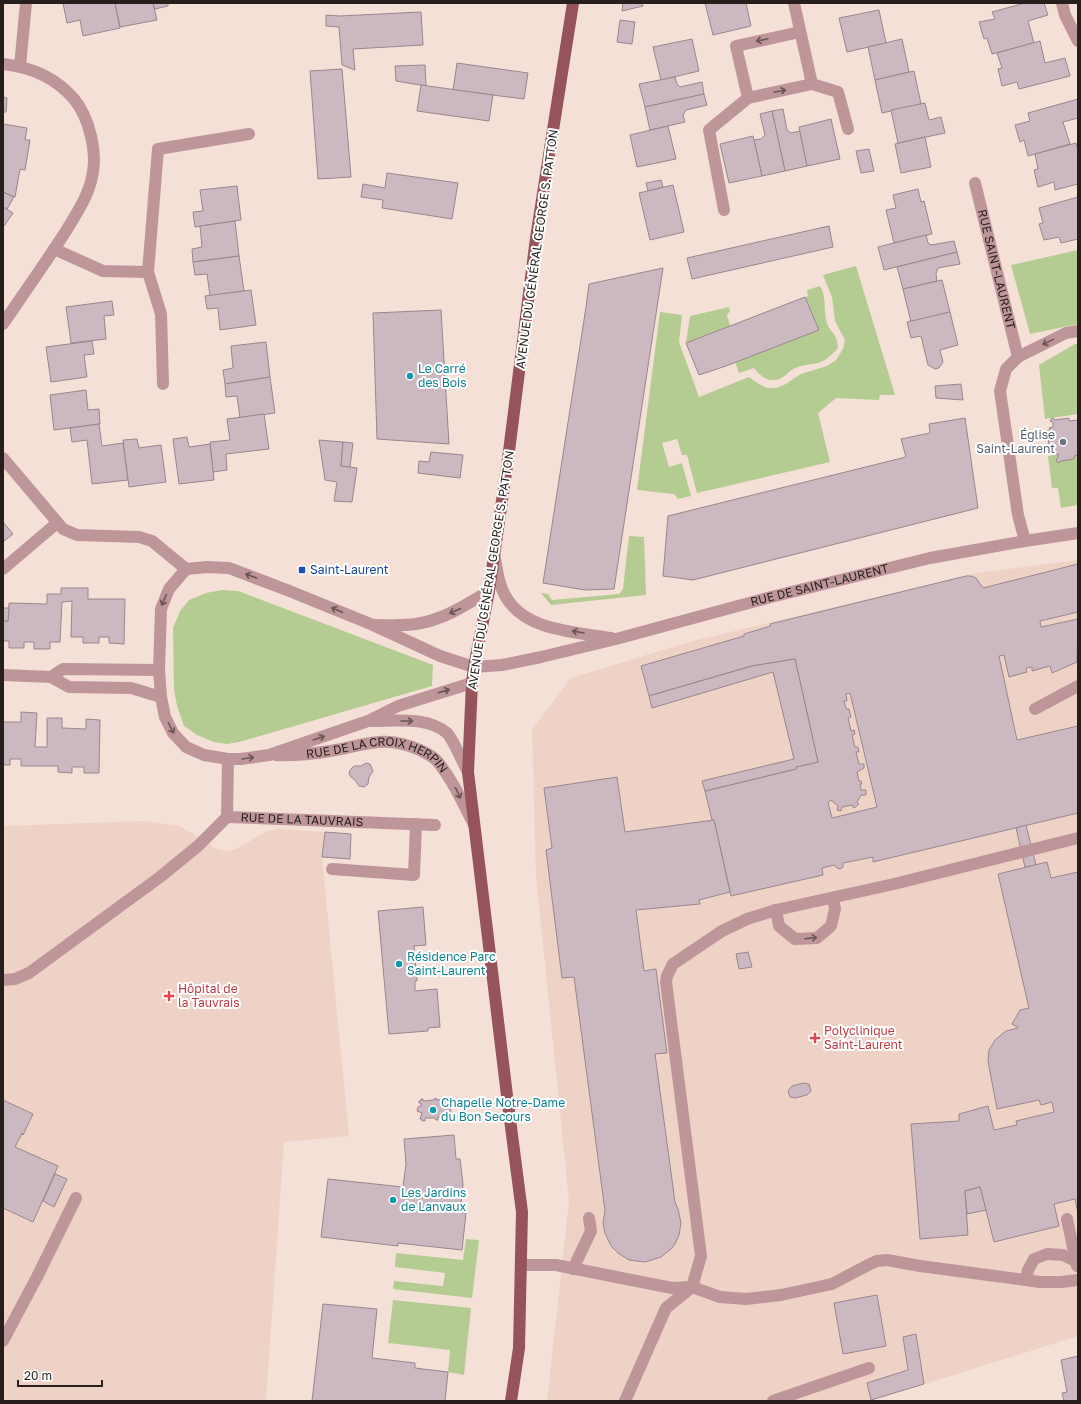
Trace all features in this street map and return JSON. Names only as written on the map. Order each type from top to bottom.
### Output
[{"type":"main road","name":"AVENUE DU GÉNÉRAL GEORGE S. PATTON","points":[[511,1401],[520,1348],[522,1212],[468,772],[474,667],[494,554],[509,452],[536,238],[573,3]]},
{"type":"street","points":[[20,66],[26,3]]},
{"type":"street","points":[[794,3],[812,84]]},
{"type":"street","points":[[1062,3],[1065,15],[1078,41]]},
{"type":"street","points":[[748,98],[736,46],[800,32]]},
{"type":"street","points":[[3,64],[20,66],[41,73],[70,94],[81,107],[89,127],[93,154],[93,176],[84,201],[54,249],[3,324]]},
{"type":"street","points":[[724,210],[708,130],[748,98],[812,84],[838,92],[848,129]]},
{"type":"street","points":[[162,384],[161,314],[148,272],[158,149],[249,134]]},
{"type":"street","name":"RUE SAINT-LAURENT","points":[[975,183],[1018,357]]},
{"type":"street","points":[[54,249],[103,271],[148,272]]},
{"type":"street","points":[[1025,541],[1018,515],[1000,391],[1006,369],[1018,357],[1066,333],[1078,331]]},
{"type":"street","points":[[3,458],[58,523],[64,529],[77,535],[139,537],[146,539],[152,541],[186,569],[207,567],[229,568],[373,625],[440,656],[474,667]]},
{"type":"street","points":[[3,569],[58,523]]},
{"type":"street","name":"RUE DE SAINT-LAURENT","points":[[474,667],[502,665],[528,660],[616,639],[764,599],[930,558],[1078,533]]},
{"type":"street","name":"RUE DE SAINT-LAURENT","points":[[494,554],[505,596],[521,615],[529,620],[548,627],[616,639]]},
{"type":"street","name":"RUE DE LA CROIX HERPIN","points":[[186,569],[169,589],[161,609],[159,670],[161,697],[165,717],[173,733],[186,747],[204,755],[228,760],[269,755],[294,756],[330,751],[373,742],[392,741],[407,744],[426,753],[436,760],[455,786],[474,826]]},
{"type":"street","points":[[373,625],[415,624],[428,621],[465,606],[488,591]]},
{"type":"street","points":[[51,677],[63,669],[159,670]]},
{"type":"street","points":[[3,675],[51,677],[69,687],[131,688],[161,697]]},
{"type":"street","name":"RUE DE LA CROIX HERPIN","points":[[269,755],[368,721],[398,706],[472,683]]},
{"type":"street","points":[[1035,709],[1078,686]]},
{"type":"street","name":"RUE DE LA CROIX HERPIN","points":[[368,721],[414,720],[436,726],[448,734],[468,772]]},
{"type":"street","name":"RUE DE LA TAUVRAIS","points":[[228,760],[227,817],[435,825]]},
{"type":"street","points":[[3,980],[15,979],[29,973],[160,877],[198,846],[227,817]]},
{"type":"street","points":[[332,869],[414,875],[416,824]]},
{"type":"street","points":[[625,1401],[666,1308],[692,1287],[701,1256],[666,982],[667,976],[673,964],[722,931],[747,919],[776,910],[833,898],[1078,838]]},
{"type":"street","points":[[776,910],[779,926],[795,939],[817,938],[831,926],[835,909],[833,898]]},
{"type":"street","points":[[3,1341],[76,1198]]},
{"type":"street","points":[[573,1269],[591,1231],[590,1218]]},
{"type":"street","points":[[1067,1219],[1077,1266]]},
{"type":"street","points":[[1026,1280],[1028,1270],[1034,1259],[1047,1254],[1063,1255],[1077,1266]]},
{"type":"street","points":[[521,1265],[556,1265],[672,1288],[692,1287],[720,1297],[746,1299],[781,1295],[832,1284],[870,1264],[877,1261],[887,1260],[920,1266],[1026,1280],[1061,1282],[1078,1280]]},
{"type":"street","points":[[773,1401],[869,1368]]},
{"type":"shaded area","name":"Polyclinique Saint-Laurent","points":[[1078,560],[1078,1336],[938,1380],[865,1401],[547,1401],[569,1201],[536,875],[532,730],[571,678],[689,642],[976,573]]},
{"type":"shaded area","name":"Hôpital de la Tauvrais","points":[[144,821],[180,826],[216,849],[226,851],[236,849],[267,831],[277,829],[325,832],[322,857],[349,1136],[284,1142],[266,1401],[3,1401],[3,826]]},
{"type":"green space","points":[[1078,250],[1078,324],[1030,334],[1011,265]]},
{"type":"green space","points":[[856,266],[895,395],[880,395],[879,400],[836,398],[818,413],[830,462],[697,493],[687,455],[682,455],[677,439],[662,443],[669,467],[682,463],[691,496],[678,499],[674,494],[637,490],[660,312],[682,315],[679,342],[699,397],[749,377],[767,388],[776,388],[784,385],[801,374],[827,366],[836,360],[843,349],[845,340],[835,321],[832,297],[823,275]]},
{"type":"green space","points":[[820,286],[824,299],[827,323],[835,336],[838,348],[824,361],[796,367],[783,377],[775,380],[765,378],[754,368],[739,373],[735,362],[819,330],[805,297],[808,296],[807,290]]},
{"type":"green space","points":[[729,307],[730,311],[727,315],[730,326],[686,343],[690,316]]},
{"type":"green space","points":[[1075,344],[1078,344],[1078,414],[1045,419],[1039,365]]},
{"type":"green space","points":[[1058,454],[1058,458],[1061,461],[1074,459],[1074,456],[1078,455],[1078,505],[1061,508],[1058,488],[1052,488],[1048,456]]},
{"type":"green space","points":[[629,536],[644,537],[646,595],[551,605],[541,593],[548,594],[552,600],[619,594],[623,589]]},
{"type":"green space","points":[[222,590],[238,591],[433,665],[432,686],[239,742],[227,744],[214,742],[197,735],[184,726],[177,706],[174,690],[173,628],[180,611],[189,600],[206,593]]},
{"type":"green space","points":[[466,1239],[479,1240],[472,1298],[393,1289],[394,1281],[443,1286],[445,1273],[395,1267],[396,1253],[463,1260]]},
{"type":"green space","points":[[393,1300],[471,1308],[464,1375],[448,1372],[450,1350],[388,1343]]},
{"type":"building","points":[[63,3],[115,3],[120,28],[83,36],[80,20],[67,23]]},
{"type":"building","points":[[115,3],[153,3],[157,20],[120,27]]},
{"type":"building","points":[[153,3],[168,3],[168,6],[155,9]]},
{"type":"building","points":[[623,3],[642,3],[643,6],[622,11]]},
{"type":"building","points":[[705,3],[746,3],[751,26],[713,35]]},
{"type":"building","points":[[1025,3],[1044,3],[1048,15],[1028,21],[1034,43],[992,54],[987,38],[984,39],[979,22],[995,19],[992,12]]},
{"type":"building","points":[[879,10],[886,43],[847,52],[839,18]]},
{"type":"building","points":[[421,12],[423,45],[353,49],[355,70],[342,65],[339,27],[326,26],[326,15],[339,16]]},
{"type":"building","points":[[620,20],[635,22],[632,44],[617,42]]},
{"type":"building","points":[[692,39],[699,71],[661,80],[653,47]]},
{"type":"building","points":[[902,39],[909,72],[875,80],[868,47]]},
{"type":"building","points":[[1040,41],[1045,63],[1065,58],[1070,76],[1019,89],[1017,82],[1002,86],[998,69],[1002,68],[997,53]]},
{"type":"building","points":[[457,63],[528,73],[524,99],[453,90]]},
{"type":"building","points":[[425,65],[426,86],[396,81],[395,66]]},
{"type":"building","points":[[342,69],[351,177],[318,179],[310,71]]},
{"type":"building","points":[[914,71],[921,104],[882,113],[875,80]]},
{"type":"building","points":[[675,77],[677,84],[680,87],[702,82],[704,94],[645,107],[639,84]]},
{"type":"building","points":[[421,85],[493,95],[489,121],[417,111]]},
{"type":"building","points":[[704,94],[707,105],[686,110],[683,115],[685,122],[650,130],[645,107]]},
{"type":"building","points":[[3,97],[7,98],[6,112],[3,112]]},
{"type":"building","points":[[1078,99],[1078,118],[1063,122],[1070,144],[1028,156],[1024,140],[1020,142],[1015,125],[1030,121],[1028,113]]},
{"type":"building","points":[[925,103],[929,120],[941,117],[945,133],[898,143],[891,110]]},
{"type":"building","points":[[783,109],[787,130],[791,133],[800,131],[807,166],[785,171],[772,111]]},
{"type":"building","points":[[772,111],[785,171],[762,176],[754,140],[761,139],[765,135],[760,114]]},
{"type":"building","points":[[831,119],[840,159],[807,166],[799,127]]},
{"type":"building","points":[[3,124],[27,128],[25,140],[30,140],[25,170],[20,169],[15,197],[3,192]]},
{"type":"building","points":[[668,126],[676,159],[637,167],[630,135]]},
{"type":"building","points":[[753,136],[762,176],[729,183],[720,144]]},
{"type":"building","points":[[925,137],[931,167],[901,173],[895,144]]},
{"type":"building","points":[[1076,143],[1078,151],[1078,184],[1055,190],[1054,182],[1038,187],[1034,170],[1038,169],[1035,154]]},
{"type":"building","points":[[869,149],[874,171],[861,173],[856,151]]},
{"type":"building","points":[[387,173],[458,183],[452,219],[382,208],[383,200],[361,197],[363,184],[385,188]]},
{"type":"building","points":[[661,180],[663,187],[648,191],[646,183]]},
{"type":"building","points":[[673,185],[684,232],[650,240],[639,193]]},
{"type":"building","points":[[237,186],[241,220],[195,227],[193,212],[203,211],[200,190]]},
{"type":"building","points":[[918,189],[921,202],[924,201],[932,234],[894,243],[886,210],[896,208],[893,195]]},
{"type":"building","points":[[3,192],[14,197],[7,209],[3,207]]},
{"type":"building","points":[[1078,197],[1078,239],[1061,243],[1059,237],[1044,240],[1039,224],[1043,223],[1039,208]]},
{"type":"building","points":[[3,207],[13,213],[4,226],[3,225]]},
{"type":"building","points":[[235,221],[239,256],[193,262],[192,249],[202,247],[200,226]]},
{"type":"building","points":[[829,226],[833,247],[692,279],[687,258]]},
{"type":"building","points":[[926,235],[928,243],[931,245],[954,241],[957,252],[884,270],[878,247]]},
{"type":"building","points":[[957,252],[960,264],[938,268],[936,274],[937,281],[903,289],[897,267]]},
{"type":"building","points":[[239,256],[244,291],[210,296],[207,274],[195,275],[193,262]]},
{"type":"building","points":[[663,268],[614,589],[585,590],[543,583],[589,284]]},
{"type":"building","points":[[942,280],[950,312],[911,322],[903,289]]},
{"type":"building","points":[[251,290],[256,325],[220,330],[218,308],[207,309],[205,296]]},
{"type":"building","points":[[805,297],[819,330],[699,375],[686,343]]},
{"type":"building","points":[[112,301],[114,315],[104,316],[106,339],[71,343],[66,307]]},
{"type":"building","name":"Le Carré des Bois","points":[[441,310],[449,444],[377,439],[373,313]]},
{"type":"building","points":[[950,312],[958,345],[940,350],[943,362],[939,368],[935,369],[928,365],[921,336],[911,338],[907,322]]},
{"type":"building","points":[[92,341],[94,354],[84,355],[87,377],[51,382],[46,347]]},
{"type":"building","points":[[266,342],[270,377],[225,384],[223,370],[233,368],[231,346]]},
{"type":"building","points":[[270,377],[275,413],[240,418],[237,396],[226,397],[225,384]]},
{"type":"building","points":[[961,384],[963,400],[936,398],[935,386]]},
{"type":"building","points":[[86,390],[88,410],[99,409],[100,424],[54,430],[50,395]]},
{"type":"building","points":[[264,414],[269,449],[226,454],[227,470],[213,472],[210,442],[230,440],[227,419]]},
{"type":"building","points":[[965,418],[978,508],[693,580],[663,576],[668,516],[906,457],[901,439],[930,433],[929,424]]},
{"type":"building","name":"Église Saint-Laurent","points":[[1052,418],[1055,420],[1069,418],[1069,421],[1078,420],[1078,455],[1074,456],[1074,459],[1061,461],[1058,463],[1056,460],[1058,458],[1058,454],[1054,454],[1053,452],[1050,453],[1047,431],[1050,430],[1049,428],[1053,427],[1053,422],[1050,421]]},
{"type":"building","points":[[99,424],[102,446],[123,443],[128,480],[92,484],[87,440],[72,442],[70,428]]},
{"type":"building","points":[[187,437],[189,447],[210,444],[214,480],[179,484],[173,439]]},
{"type":"building","points":[[137,439],[139,448],[161,445],[166,482],[129,487],[123,440]]},
{"type":"building","points":[[319,440],[343,442],[341,466],[357,468],[352,502],[334,501],[337,482],[325,480]]},
{"type":"building","points":[[343,442],[353,443],[350,467],[341,466]]},
{"type":"building","points":[[431,452],[463,455],[460,478],[418,473],[419,461],[429,462]]},
{"type":"building","points":[[3,522],[13,534],[3,542]]},
{"type":"building","points":[[1078,564],[1078,612],[1040,621],[1041,627],[1078,619],[1077,662],[1052,673],[1050,666],[1032,671],[1032,667],[1026,668],[1027,672],[1009,677],[1004,655],[999,656],[1017,740],[1078,726],[1078,813],[873,862],[873,857],[843,863],[843,867],[840,869],[834,865],[822,868],[823,875],[731,896],[714,820],[712,820],[705,791],[796,769],[796,767],[818,762],[795,659],[752,666],[649,696],[641,666],[744,636],[744,634],[771,626],[770,624],[966,576],[976,578],[983,588]],"holes":[[[850,693],[877,807],[832,818],[828,803],[831,800],[838,806],[837,810],[841,811],[842,807],[852,805],[854,808],[859,804],[857,802],[861,795],[866,795],[866,790],[861,790],[860,784],[862,784],[861,781],[859,781],[857,772],[864,768],[864,764],[859,764],[856,752],[859,752],[858,747],[855,747],[852,735],[855,734],[854,730],[851,731],[848,718],[851,717],[849,709],[846,709],[844,701],[847,701],[846,694]]]},
{"type":"building","points":[[61,588],[88,588],[88,599],[125,599],[124,644],[109,643],[109,637],[99,637],[99,643],[83,643],[83,637],[71,637],[72,601],[62,602],[60,642],[50,642],[50,649],[34,649],[34,642],[24,642],[24,648],[9,648],[9,641],[3,641],[3,621],[8,621],[9,603],[47,604],[47,594],[61,594]]},
{"type":"building","points":[[3,608],[9,608],[8,621],[3,621]]},
{"type":"building","points":[[795,659],[818,762],[796,767],[796,769],[705,791],[702,781],[794,759],[773,672],[652,708],[649,696],[752,666]]},
{"type":"building","points":[[21,712],[37,713],[35,747],[47,747],[47,718],[62,718],[62,728],[86,729],[86,719],[100,720],[99,773],[84,773],[84,767],[72,767],[72,773],[58,772],[58,766],[21,766],[21,759],[10,759],[10,765],[3,765],[3,722],[21,722]]},
{"type":"building","points":[[366,763],[370,764],[373,771],[369,777],[368,784],[364,787],[359,786],[349,774],[350,770],[354,766],[361,766]]},
{"type":"building","points":[[617,777],[625,832],[714,820],[730,892],[699,900],[700,904],[636,910],[644,971],[656,969],[667,1053],[655,1054],[675,1202],[681,1223],[679,1235],[675,1244],[670,1250],[661,1257],[645,1262],[629,1260],[618,1253],[611,1246],[605,1233],[603,1223],[605,1211],[574,977],[562,978],[546,850],[552,848],[544,788]]},
{"type":"building","points":[[1026,825],[1036,865],[1025,867],[1016,828]]},
{"type":"building","points":[[325,832],[351,834],[350,859],[322,857]]},
{"type":"building","points":[[1047,862],[1051,878],[1078,872],[1078,1213],[1075,1199],[1054,1204],[1059,1226],[994,1242],[980,1187],[965,1191],[968,1235],[920,1239],[911,1124],[959,1121],[959,1114],[988,1106],[994,1130],[1017,1125],[1016,1121],[1054,1112],[1052,1102],[1041,1105],[1039,1100],[997,1109],[988,1061],[989,1050],[995,1040],[1006,1031],[1018,1028],[1012,1024],[1020,1010],[1029,1008],[998,874]]},
{"type":"building","name":"Résidence Parc Saint-Laurent","points":[[423,907],[426,945],[414,946],[417,981],[415,981],[415,991],[437,989],[440,1027],[428,1028],[428,1031],[389,1034],[378,911]]},
{"type":"building","points":[[748,952],[752,967],[739,969],[736,954]]},
{"type":"building","points":[[803,1083],[809,1084],[811,1091],[807,1095],[795,1098],[790,1097],[788,1091],[792,1086]]},
{"type":"building","name":"Chapelle Notre-Dame du Bon Secours","points":[[447,1097],[452,1099],[452,1101],[450,1101],[451,1114],[453,1114],[451,1119],[449,1117],[438,1117],[438,1120],[435,1118],[425,1118],[425,1121],[422,1121],[422,1119],[420,1119],[422,1113],[417,1111],[418,1107],[421,1106],[419,1101],[421,1101],[421,1099],[423,1099],[423,1101],[434,1100],[436,1098],[436,1100],[448,1099]]},
{"type":"building","points":[[3,1100],[33,1114],[23,1135],[22,1133],[15,1147],[58,1166],[33,1222],[3,1208]]},
{"type":"building","name":"Les Jardins de Lanvaux","points":[[454,1135],[456,1159],[460,1159],[463,1184],[460,1212],[466,1213],[462,1250],[398,1243],[398,1246],[321,1237],[328,1179],[403,1187],[406,1164],[404,1139]]},
{"type":"building","points":[[55,1174],[67,1179],[54,1207],[43,1201]]},
{"type":"building","points":[[980,1187],[986,1210],[967,1214],[965,1191]]},
{"type":"building","points":[[877,1295],[886,1346],[843,1354],[834,1303]]},
{"type":"building","points":[[323,1304],[377,1309],[372,1358],[415,1363],[415,1368],[448,1372],[445,1401],[312,1401]]},
{"type":"building","points":[[916,1334],[924,1384],[871,1400],[867,1383],[908,1370],[903,1337]]},
{"type":"building","points":[[1078,1356],[1078,1401],[1064,1401],[1062,1393],[1067,1392],[1061,1360]]},
{"type":"place","name":"Le Carré des Bois","points":[[410,376]]},
{"type":"place","name":"Église Saint-Laurent","points":[[1063,442]]},
{"type":"place","name":"Saint-Laurent","points":[[302,570]]},
{"type":"place","name":"Résidence Parc Saint-Laurent","points":[[399,964]]},
{"type":"place","name":"Hôpital de la Tauvrais","points":[[169,996]]},
{"type":"place","name":"Polyclinique Saint-Laurent","points":[[815,1038]]},
{"type":"place","name":"Chapelle Notre-Dame du Bon Secours","points":[[433,1110]]},
{"type":"place","name":"Les Jardins de Lanvaux","points":[[393,1200]]}]
